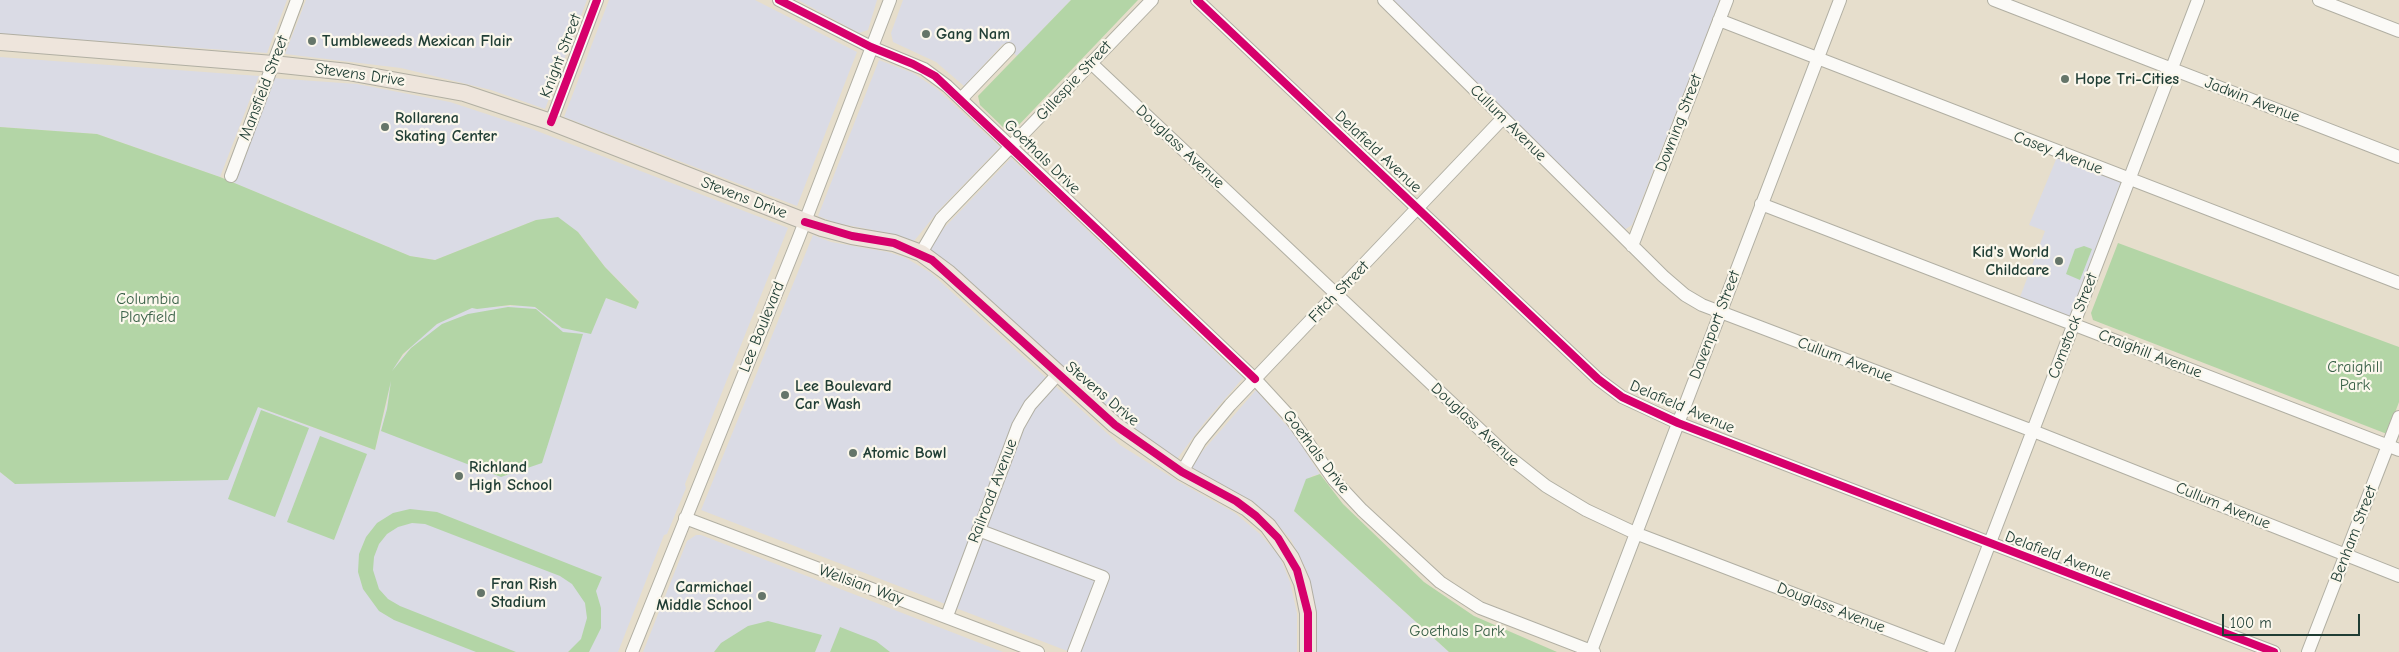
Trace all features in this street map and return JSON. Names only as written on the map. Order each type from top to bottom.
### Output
[{"type":"main road","name":"Stevens Drive","points":[[0,42],[273,64],[348,72],[464,93],[551,122],[805,222],[852,236],[894,243],[921,253],[948,273],[1057,375],[1115,425],[1182,472],[1247,508],[1268,526],[1285,548],[1297,570],[1305,597],[1309,626],[1308,652]]},
{"type":"street","name":"Mansfield Street","points":[[231,176],[298,0]]},
{"type":"street","name":"Knight Street","points":[[551,122],[597,0]]},
{"type":"street","name":"Goethals Drive","points":[[779,0],[872,47],[924,69],[961,99],[1255,379],[1290,417],[1325,469],[1346,494],[1440,582],[1480,608],[1593,651]]},
{"type":"street","name":"Lee Boulevard","points":[[632,652],[805,222],[890,0]]},
{"type":"street","name":"Gillespie Street","points":[[921,253],[941,219],[1152,0]]},
{"type":"street","name":"Delafield Avenue","points":[[1197,0],[1610,389],[1634,404],[1678,423],[1989,544],[2274,652]]},
{"type":"street","name":"Cullum Avenue","points":[[1384,0],[1632,246],[1685,295],[1719,313],[2033,431],[2399,576]]},
{"type":"street","name":"Downing Street","points":[[1632,246],[1727,0]]},
{"type":"street","name":"Davenport Street","points":[[1593,651],[1635,533],[1840,0]]},
{"type":"street","name":"Jadwin Avenue","points":[[1994,0],[2399,157]]},
{"type":"street","name":"Comstock Street","points":[[1947,652],[2198,0]]},
{"type":"street","points":[[2319,0],[2399,31]]},
{"type":"street","name":"Casey Avenue","points":[[1719,20],[2399,283]]},
{"type":"street","points":[[961,99],[1009,49]]},
{"type":"street","name":"Douglass Avenue","points":[[1091,63],[1525,471],[1586,510],[1635,533],[1947,652]]},
{"type":"street","name":"Fitch Street","points":[[1182,472],[1208,431],[1255,379],[1503,118]]},
{"type":"street","name":"Craighill Avenue","points":[[1761,204],[2393,448]]},
{"type":"street","name":"Railroad Avenue","points":[[947,616],[1018,426],[1030,405],[1057,375]]},
{"type":"street","name":"Benham Street","points":[[2308,652],[2346,555],[2393,448],[2399,417]]},
{"type":"street","name":"Wellsian Way","points":[[685,518],[1038,652]]},
{"type":"street","points":[[978,530],[1103,578],[1074,652]]},
{"type":"shaded area","points":[[0,0],[287,0],[267,53],[0,34]]},
{"type":"shaded area","points":[[306,0],[587,0],[545,109],[491,90],[401,68],[285,54]]},
{"type":"shaded area","points":[[609,0],[755,0],[857,52],[797,206],[564,117]]},
{"type":"shaded area","points":[[798,0],[877,0],[868,30],[859,33]]},
{"type":"shaded area","points":[[903,0],[1071,0],[1017,56],[1003,44],[964,86],[936,62],[893,42],[891,33]]},
{"type":"shaded area","points":[[1392,0],[1720,0],[1632,225],[1624,230]]},
{"type":"shaded area","points":[[0,57],[259,76],[220,177],[97,134],[0,127]]},
{"type":"shaded area","points":[[879,60],[913,73],[937,89],[1000,147],[940,209],[914,241],[889,233],[836,223],[818,216]]},
{"type":"shaded area","name":"Richland High School","points":[[272,78],[357,84],[450,102],[532,129],[788,228],[685,484],[686,488],[667,534],[664,535],[618,652],[0,652],[0,472],[16,484],[258,407],[375,450],[387,403],[392,369],[416,341],[453,314],[472,308],[526,305],[535,307],[562,328],[606,298],[636,309],[639,301],[605,267],[578,232],[536,220],[435,260],[410,256],[234,183]]},
{"type":"shaded area","points":[[2057,157],[2121,182],[2070,318],[2020,297],[2045,231],[2029,225]]},
{"type":"shaded area","points":[[1011,158],[1243,378],[1204,423],[1177,459],[1098,401],[947,261],[929,250],[944,228]]},
{"type":"shaded area","points":[[813,235],[831,242],[888,252],[906,258],[931,273],[1120,445],[1179,482],[1235,513],[1260,534],[1280,557],[1290,582],[1297,613],[1297,652],[1070,652],[701,510]]},
{"type":"shaded area","points":[[1256,390],[1294,434],[1320,474],[1312,476],[1294,511],[1449,652],[1315,652],[1317,639],[1315,604],[1307,571],[1291,540],[1272,518],[1246,498],[1192,468],[1200,454]]},
{"type":"shaded area","name":"Carmichael Middle School","points":[[696,535],[701,535],[1003,652],[643,652],[687,541]]},
{"type":"green space","points":[[1071,0],[1138,0],[1015,129],[1006,130],[980,105],[978,96]]},
{"type":"green space","name":"Columbia Playfield","points":[[0,127],[97,134],[220,177],[410,256],[435,260],[536,220],[558,217],[578,232],[605,267],[639,302],[636,309],[606,298],[591,334],[562,328],[535,307],[510,305],[472,308],[437,324],[403,354],[392,371],[411,348],[442,324],[468,314],[508,307],[536,309],[563,332],[583,334],[542,463],[501,477],[381,431],[387,409],[391,381],[375,450],[258,407],[228,480],[15,484],[0,472]]},
{"type":"green space","name":"Craighill Park","points":[[2118,243],[2399,347],[2399,402],[2387,434],[2093,320],[2091,313]]},
{"type":"green space","points":[[2084,246],[2092,249],[2080,280],[2066,274],[2075,249]]},
{"type":"green space","points":[[261,410],[309,428],[275,517],[228,499]]},
{"type":"green space","points":[[320,436],[367,454],[334,540],[287,522]]},
{"type":"green space","name":"Goethals Park","points":[[1320,474],[1343,504],[1424,582],[1474,616],[1557,652],[1449,652],[1294,511],[1306,479]]},
{"type":"green space","points":[[410,509],[437,512],[602,577],[596,591],[601,608],[601,628],[589,652],[568,652],[581,639],[587,618],[585,603],[572,584],[560,576],[425,524],[412,523],[398,527],[387,534],[379,544],[374,557],[373,570],[379,589],[388,599],[400,606],[516,652],[476,652],[394,620],[379,611],[363,589],[358,572],[359,554],[366,537],[377,523],[393,513]]},
{"type":"green space","points":[[768,621],[822,635],[815,652],[714,652],[721,643],[748,626]]},
{"type":"green space","points":[[840,627],[876,641],[890,652],[830,652]]},
{"type":"cycle path","points":[[551,122],[597,0]]},
{"type":"cycle path","points":[[779,0],[871,47],[913,64],[935,76],[1255,379]]},
{"type":"cycle path","points":[[1197,0],[1598,379],[1622,397],[1678,423],[2274,652]]},
{"type":"cycle path","points":[[805,222],[852,236],[894,243],[932,260],[1115,425],[1182,472],[1236,501],[1256,516],[1278,538],[1297,570],[1308,613],[1308,652]]},
{"type":"place","name":"Gang Nam","points":[[926,34]]},
{"type":"place","name":"Tumbleweeds Mexican Flair","points":[[312,41]]},
{"type":"place","name":"Hope Tri-Cities","points":[[2065,79]]},
{"type":"place","name":"Rollarena Skating Center","points":[[385,127]]},
{"type":"place","name":"Kid's World Childcare","points":[[2059,261]]},
{"type":"place","name":"Lee Boulevard Car Wash","points":[[785,395]]},
{"type":"place","name":"Atomic Bowl","points":[[853,453]]},
{"type":"place","name":"Richland High School","points":[[459,476]]},
{"type":"place","name":"Fran Rish Stadium","points":[[481,593]]},
{"type":"place","name":"Carmichael Middle School","points":[[762,596]]}]
